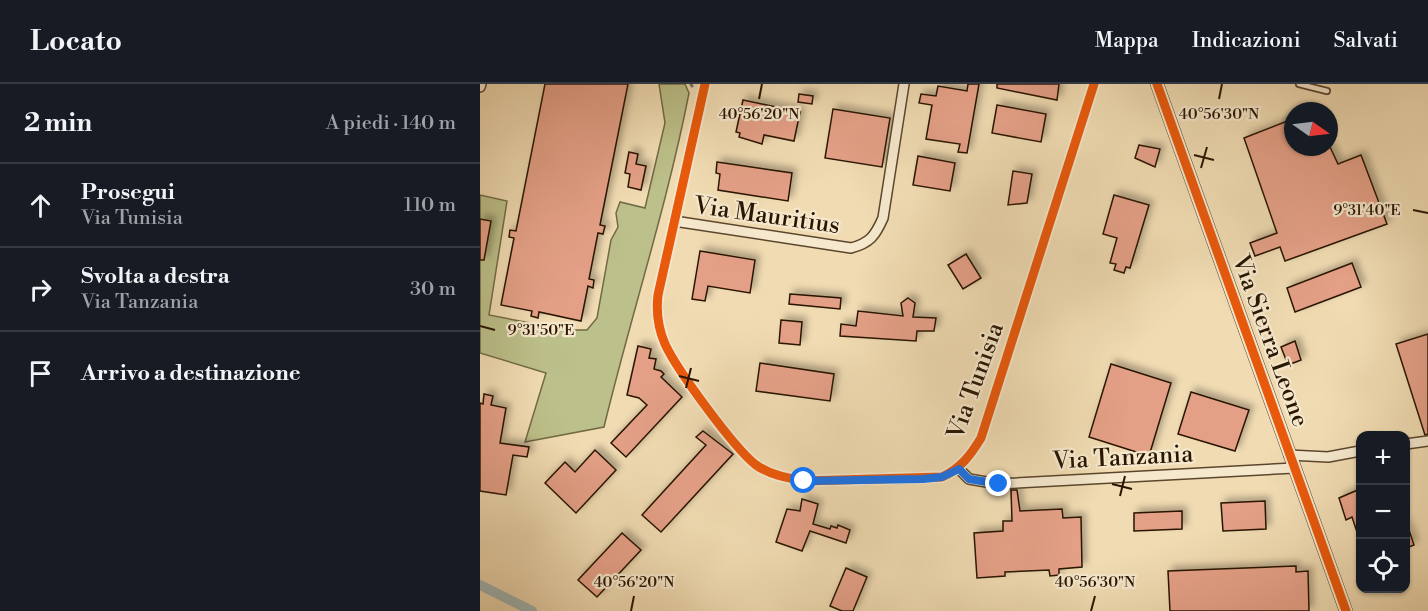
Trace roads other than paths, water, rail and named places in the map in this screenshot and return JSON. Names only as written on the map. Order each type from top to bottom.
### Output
[{"type":"street","name":"Via Tunisia","points":[[705,84],[658,295],[659,326],[666,345],[701,399],[757,465],[784,477],[804,481],[923,479],[942,477],[959,469],[981,438],[1094,84]]},
{"type":"street","name":"Via Mauritius","points":[[674,221],[851,248],[867,244],[876,234],[883,218],[904,84]]},
{"type":"street","name":"Via Sierra Leone","points":[[1157,84],[1346,611]]},
{"type":"street","points":[[1410,443],[1428,441]]},
{"type":"street","points":[[1290,455],[1328,457],[1356,452]]},
{"type":"street","name":"Via Tanzania","points":[[959,469],[969,479],[999,484],[1294,468]]},
{"type":"lane","points":[[1299,84],[1327,91]]},
{"type":"waterway","points":[[480,585],[532,611]]}]
